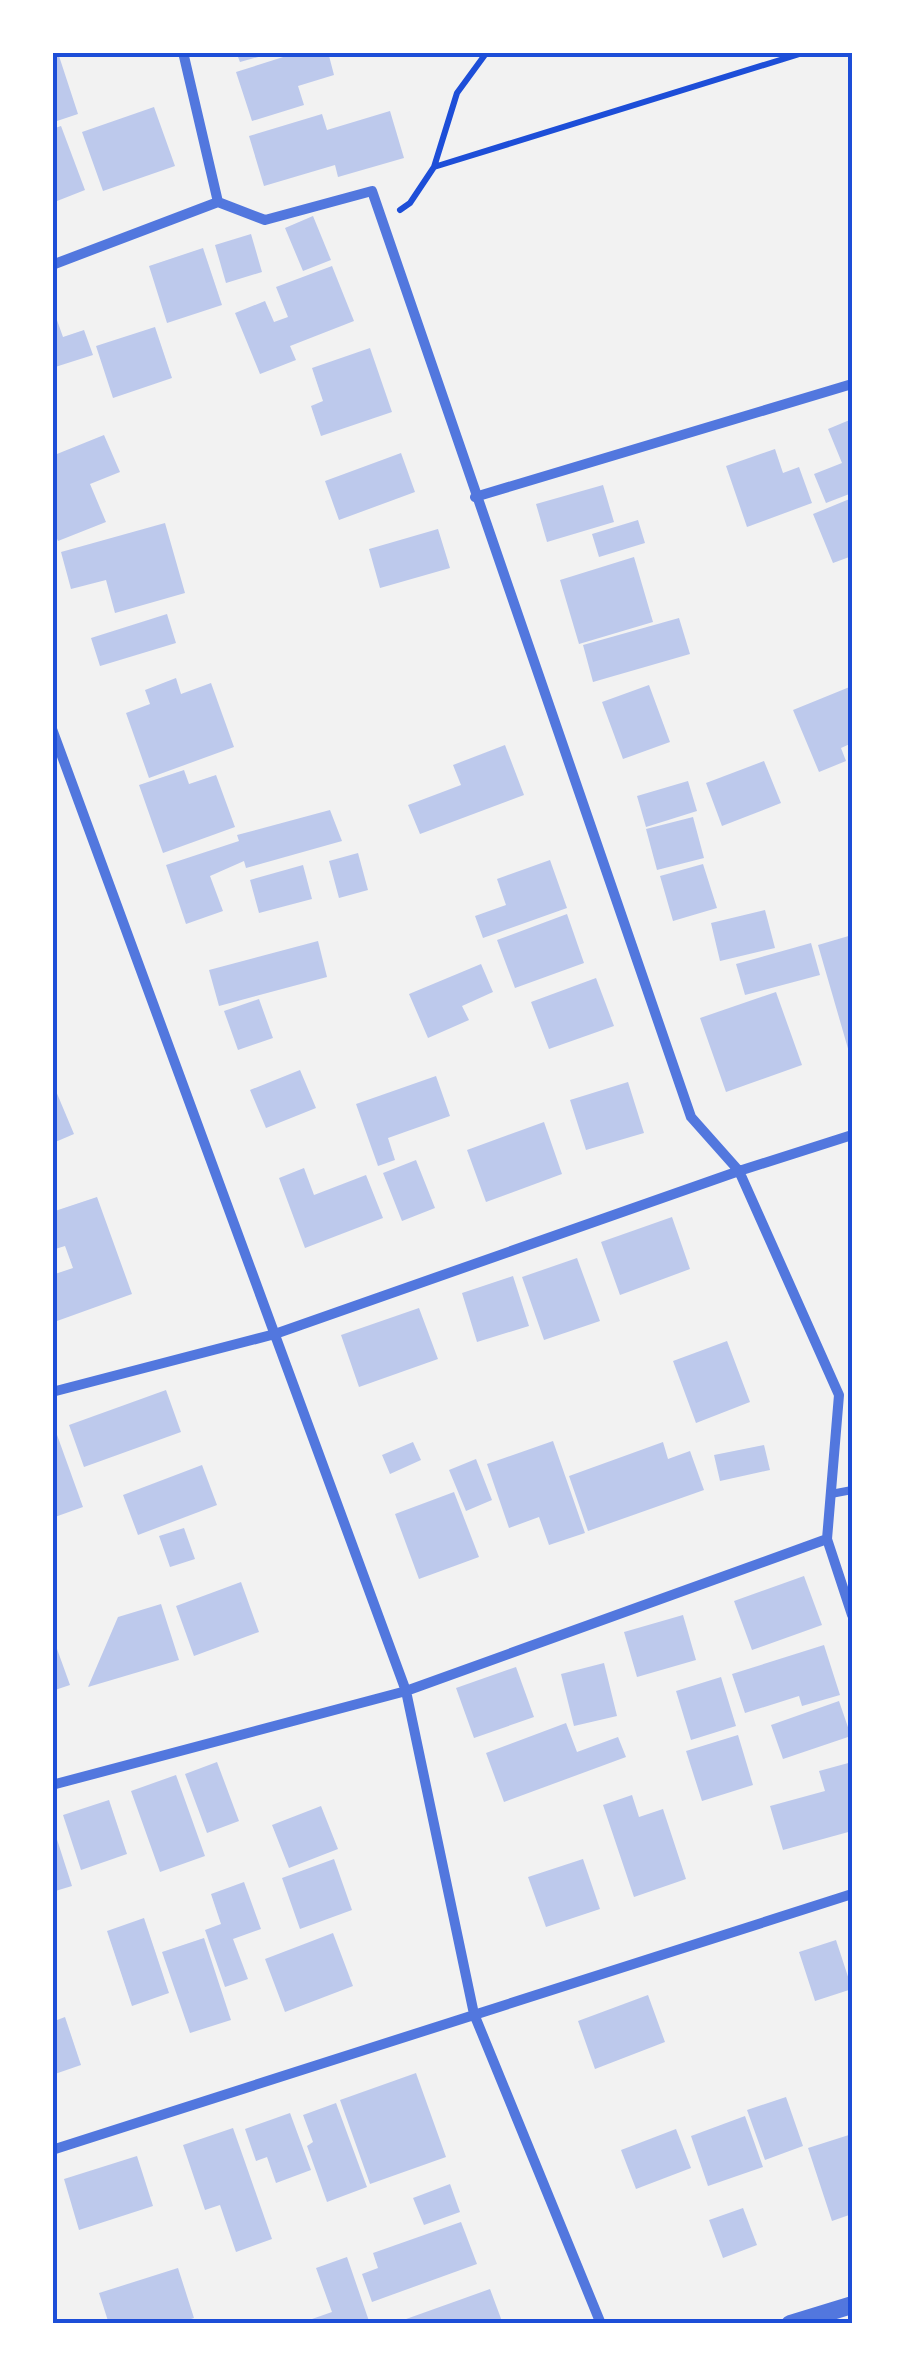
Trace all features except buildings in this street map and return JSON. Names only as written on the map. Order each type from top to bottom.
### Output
[{"type":"street","points":[[183,52],[218,202]]},
{"type":"street","points":[[52,265],[218,202],[265,220],[372,191],[691,1117],[739,1171],[839,1395],[827,1539],[852,1614]]},
{"type":"street","points":[[475,497],[852,384]]},
{"type":"street","points":[[52,728],[406,1691],[474,2014],[601,2324]]},
{"type":"street","points":[[52,1392],[274,1334],[852,1135]]},
{"type":"street","points":[[52,1785],[406,1691],[827,1539]]},
{"type":"street","points":[[52,2150],[852,1894]]},
{"type":"street","points":[[790,2324],[852,2305]]},
{"type":"lane","points":[[831,1494],[852,1490]]},
{"type":"path","points":[[382,222],[410,203],[434,166],[456,93],[487,52]]},
{"type":"path","points":[[434,166],[806,52]]}]
